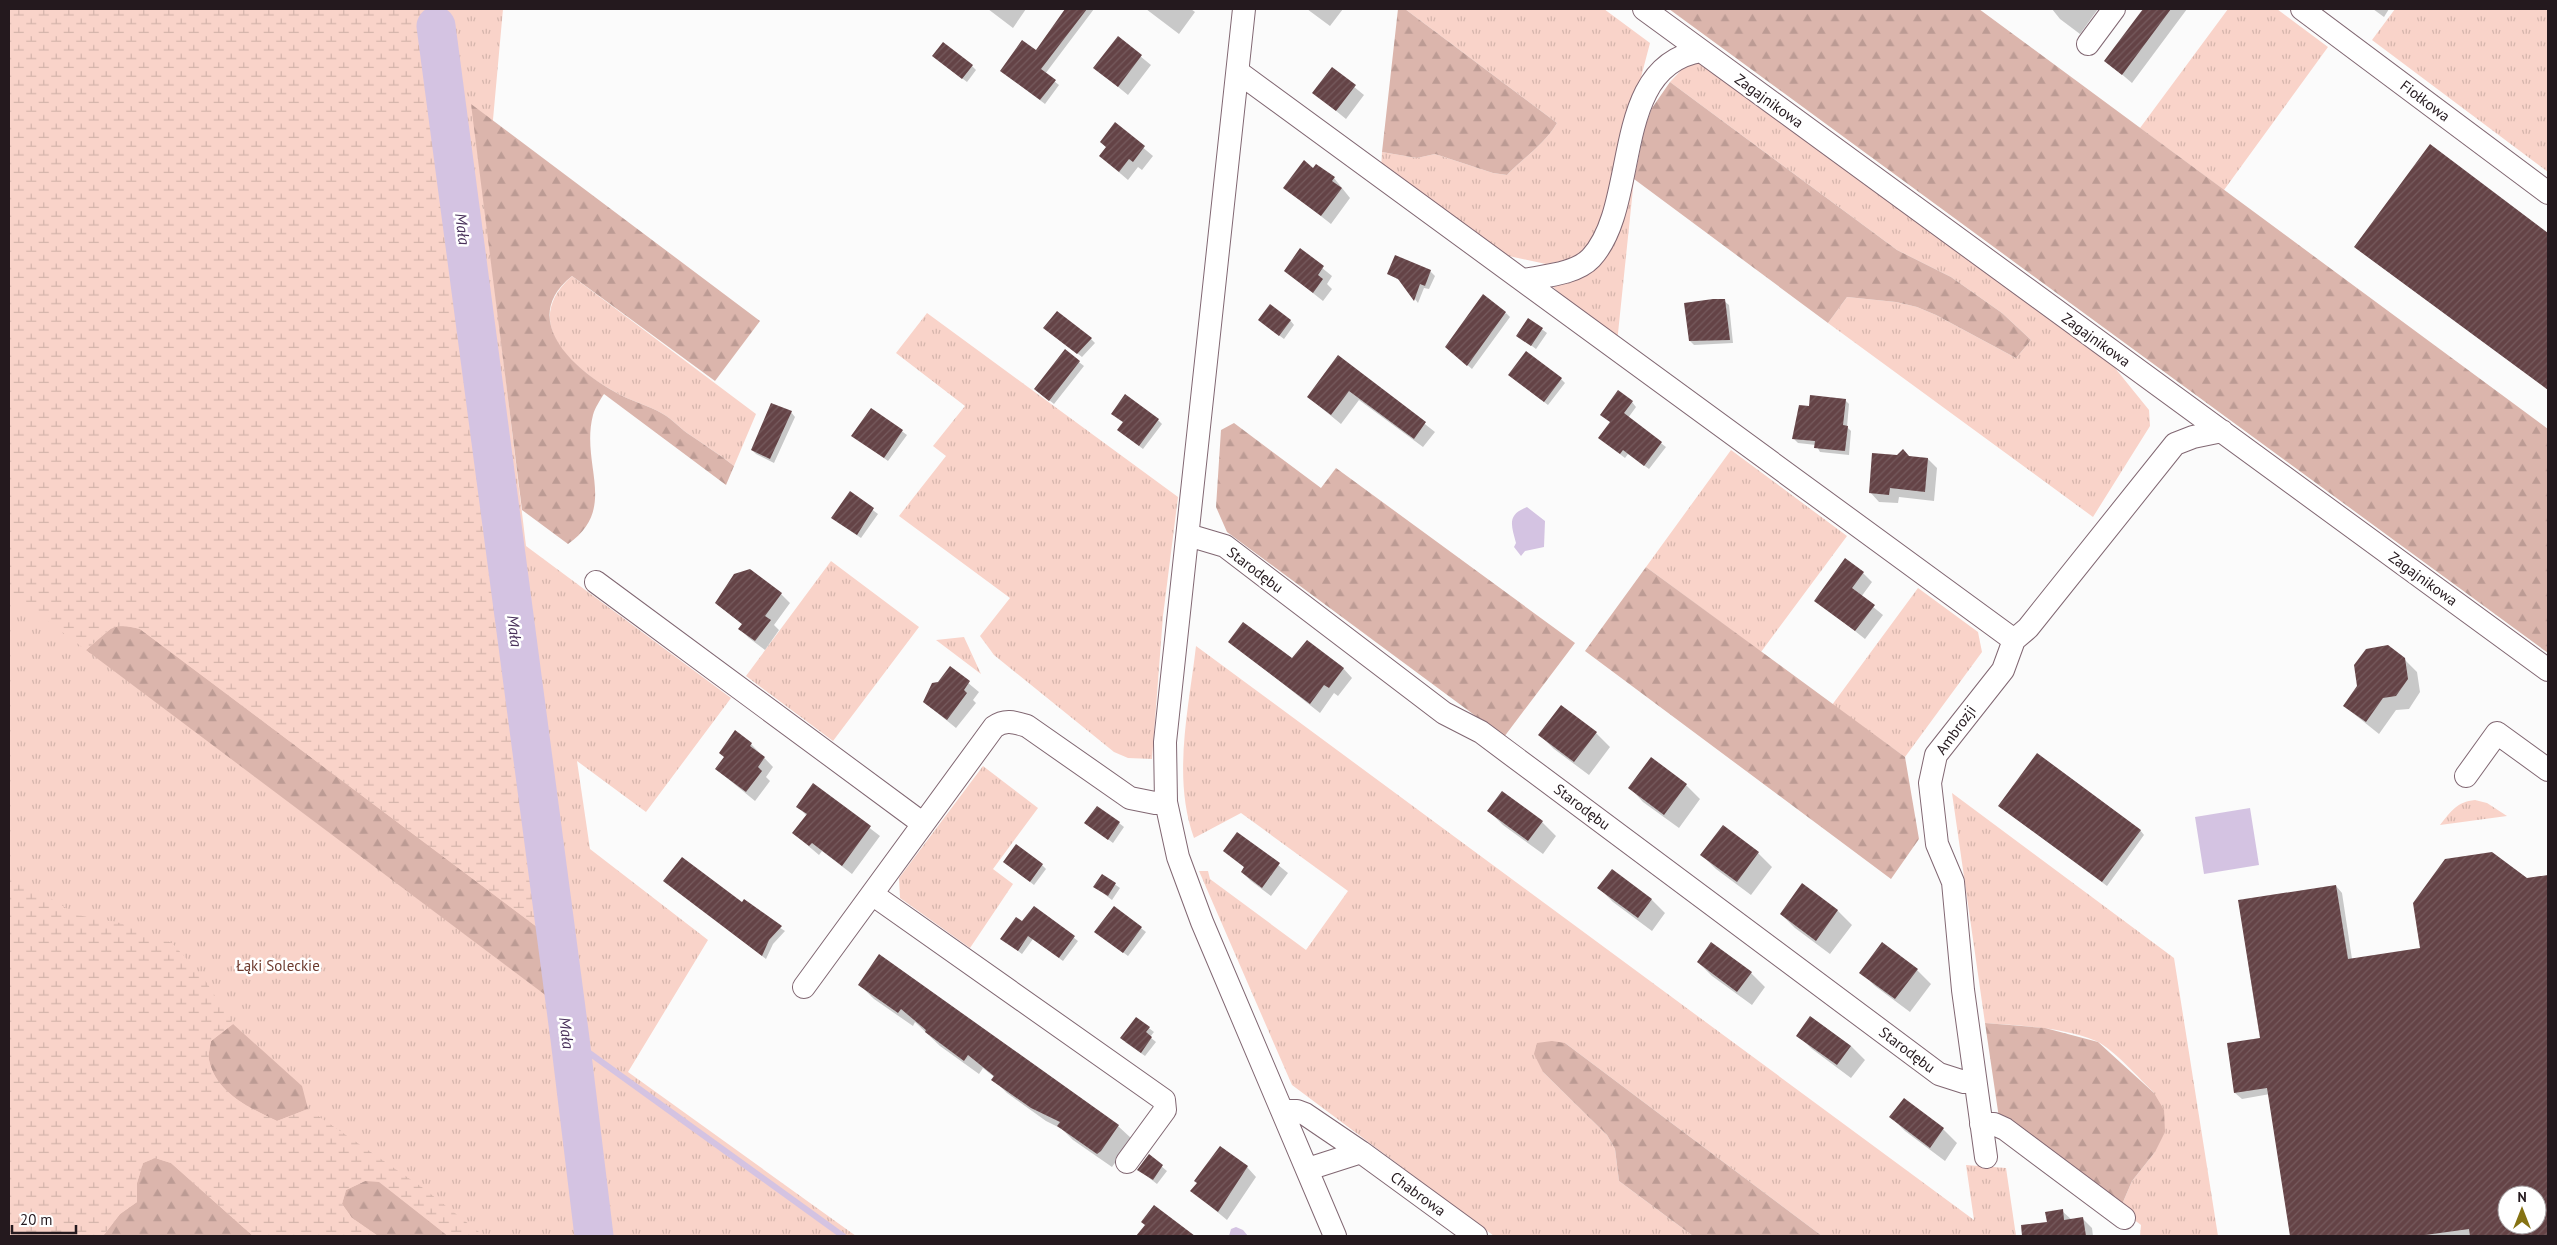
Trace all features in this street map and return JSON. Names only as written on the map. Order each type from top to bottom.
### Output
[{"type":"street","points":[[1244,9],[1165,742],[1166,802],[1178,857],[1202,922],[1335,1236]]},
{"type":"street","name":"Zagajnikowa","points":[[1644,9],[2548,670]]},
{"type":"street","points":[[2088,44],[2114,9]]},
{"type":"street","name":"Fiołkowa","points":[[2302,9],[2548,193]]},
{"type":"street","points":[[1524,280],[1568,271],[1591,259],[1612,224],[1634,123],[1646,94],[1671,62],[1688,53],[1701,51]]},
{"type":"street","points":[[1238,72],[1376,175],[1524,280],[2014,640]]},
{"type":"street","name":"Ambrozji","points":[[1986,1157],[1974,1081],[1963,990],[1953,882],[1937,844],[1930,783],[1936,756],[2003,670],[2014,640],[2028,628],[2176,444],[2193,437],[2222,432]]},
{"type":"street","name":"Starodębu","points":[[1188,535],[1225,546],[1387,672],[1444,713],[1481,732],[1939,1074],[1964,1082],[1974,1081]]},
{"type":"street","points":[[596,582],[922,823]]},
{"type":"street","points":[[804,987],[922,823],[994,727],[1002,721],[1027,726],[1130,798],[1156,803],[1166,802]]},
{"type":"street","points":[[2466,776],[2498,733],[2548,770]]},
{"type":"street","points":[[872,894],[1164,1100],[1165,1110],[1127,1162]]},
{"type":"street","name":"Chabrowa","points":[[1283,1111],[1298,1111],[1305,1114],[1361,1152],[1476,1236]]},
{"type":"street","points":[[1981,1124],[1994,1124],[2005,1129],[2124,1218]]},
{"type":"street","points":[[1308,1169],[1361,1152]]},
{"type":"green space","name":"Łąki Soleckie","points":[[9,9],[503,9],[485,208],[526,546],[731,698],[646,812],[577,761],[590,849],[708,940],[628,1072],[856,1236],[9,1236]],"holes":[[[471,362],[490,490],[528,818]]]},
{"type":"green space","points":[[9,9],[424,9],[490,490],[541,930],[140,629],[122,626],[110,629],[86,650],[9,592]]},
{"type":"green space","points":[[1398,9],[1405,9],[1557,123],[1540,144],[1507,175],[1493,173],[1435,154],[1417,158],[1382,152]]},
{"type":"green space","points":[[1405,9],[1604,9],[1650,43],[1602,226],[1577,258],[1546,264],[1504,255],[1381,168],[1382,152],[1417,158],[1435,154],[1493,173],[1507,175],[1540,144],[1557,123]]},
{"type":"green space","points":[[1669,9],[1979,9],[2548,429],[2548,653]]},
{"type":"green space","points":[[2228,9],[2277,9],[2328,47],[2224,190],[2140,128]]},
{"type":"green space","points":[[2395,9],[2548,9],[2548,172],[2372,40]]},
{"type":"green space","points":[[1701,63],[2073,333],[2115,368],[2149,410],[2150,426],[2093,517],[1828,323],[1847,297],[1896,302],[1917,307],[1936,315],[2016,358],[2031,340],[2002,313],[1951,277],[1897,250],[1670,82],[1687,64]]},
{"type":"green space","points":[[1670,82],[1897,250],[1951,277],[2002,313],[2031,340],[2016,358],[1936,315],[1917,307],[1896,302],[1847,297],[1828,323],[1634,179],[1645,127],[1652,108]]},
{"type":"green space","points":[[471,104],[760,321],[715,381],[572,276],[557,292],[550,309],[551,326],[557,342],[569,357],[599,382],[621,395],[666,416],[734,466],[726,485],[604,394],[593,415],[590,433],[595,501],[592,516],[583,530],[568,544],[522,510]]},
{"type":"green space","points":[[1627,174],[1634,179],[1617,343],[1546,281],[1586,268]]},
{"type":"green space","points":[[572,276],[756,414],[734,466],[666,416],[598,382],[568,356],[557,342],[551,326],[550,310],[557,293]]},
{"type":"green space","points":[[927,313],[1178,497],[1163,616],[1152,759],[1128,758],[1114,752],[994,655],[980,636],[1010,598],[899,516],[946,456],[933,446],[965,406],[896,353]]},
{"type":"green space","points":[[1234,423],[1321,488],[1336,468],[1575,643],[1504,737],[1227,532],[1216,507],[1221,430]]},
{"type":"green space","points":[[1731,450],[1847,536],[1761,652],[1646,567]]},
{"type":"green space","points":[[831,561],[919,627],[833,741],[746,676]]},
{"type":"green space","points":[[1646,567],[1905,757],[1919,839],[1891,879],[1585,651]]},
{"type":"green space","points":[[1918,588],[1978,632],[1982,652],[1905,757],[1832,705]]},
{"type":"green space","points":[[123,625],[140,629],[541,930],[552,1000],[86,650],[114,626]]},
{"type":"green space","points":[[964,637],[981,674],[936,640]]},
{"type":"green space","points":[[1196,646],[1974,1220],[1966,1165],[2006,1168],[2016,1236],[1822,1236],[1565,1043],[1543,1072],[1607,1135],[1615,1149],[1619,1181],[1693,1236],[1494,1236],[1292,1085],[1199,871],[1208,871],[1210,879],[1306,950],[1348,891],[1241,813],[1194,838],[1187,815],[1183,767],[1186,718]]},
{"type":"green space","points":[[983,766],[1038,808],[993,869],[1013,884],[970,948],[900,898],[899,878]]},
{"type":"green space","points":[[1952,793],[2174,958],[2218,1236],[2140,1236],[2141,1225],[2120,1209],[2132,1181],[2155,1152],[2154,1093],[2118,1057],[2103,1045],[2083,1036],[2042,1028],[1985,1023]]},
{"type":"green space","points":[[2475,800],[2487,803],[2507,816],[2440,825],[2451,811],[2459,805]]},
{"type":"green space","points":[[9,872],[77,915],[120,923],[172,943],[203,977],[233,1024],[211,1041],[209,1053],[213,1072],[226,1090],[245,1105],[277,1121],[308,1109],[423,1188],[484,1236],[448,1236],[379,1182],[365,1181],[346,1190],[342,1204],[352,1218],[378,1236],[253,1236],[171,1163],[155,1158],[143,1163],[137,1183],[137,1202],[120,1214],[103,1236],[9,1236]]},
{"type":"green space","points":[[1985,1023],[2045,1028],[2098,1042],[2154,1093],[2164,1110],[2165,1132],[2155,1152],[2132,1181],[2120,1209],[1999,1118]]},
{"type":"green space","points":[[233,1024],[302,1086],[308,1109],[277,1121],[245,1105],[226,1091],[213,1072],[209,1053],[211,1041]]},
{"type":"green space","points":[[1552,1041],[1565,1043],[1822,1236],[1693,1236],[1619,1181],[1615,1149],[1607,1135],[1543,1072],[1534,1054],[1537,1043]]},
{"type":"green space","points":[[155,1158],[171,1163],[253,1236],[103,1236],[120,1214],[137,1202],[137,1183],[143,1163]]},
{"type":"green space","points":[[365,1181],[379,1181],[448,1236],[378,1236],[352,1218],[342,1204],[346,1190]]},
{"type":"shaded area","points":[[1527,507],[1545,521],[1544,547],[1525,551],[1521,556],[1514,547],[1516,543],[1512,521],[1516,513]]},
{"type":"shaded area","points":[[2250,808],[2259,865],[2204,874],[2195,817]]},
{"type":"shaded area","points":[[1236,1227],[1243,1230],[1248,1236],[1229,1236],[1231,1229]]},
{"type":"building","points":[[1065,9],[1087,9],[1041,69],[1056,80],[1040,100],[1000,71],[1022,40],[1036,50]]},
{"type":"building","points":[[2143,9],[2171,9],[2122,75],[2104,61]]},
{"type":"building","points":[[1118,36],[1142,55],[1118,87],[1093,68]]},
{"type":"building","points":[[943,42],[973,65],[962,79],[932,56]]},
{"type":"building","points":[[1332,67],[1356,85],[1336,111],[1312,93]]},
{"type":"building","points":[[1115,122],[1145,146],[1133,162],[1129,159],[1119,172],[1099,156],[1106,147],[1100,142]]},
{"type":"building","points":[[2430,144],[2548,233],[2548,390],[2354,247]]},
{"type":"building","points":[[1304,160],[1313,168],[1316,164],[1335,177],[1332,181],[1342,188],[1321,216],[1283,188]]},
{"type":"building","points":[[1300,248],[1324,266],[1318,275],[1323,279],[1313,293],[1284,271]]},
{"type":"building","points":[[1395,255],[1431,270],[1425,286],[1420,284],[1414,301],[1398,279],[1387,274]]},
{"type":"building","points":[[1483,294],[1506,312],[1467,366],[1445,347]]},
{"type":"building","points":[[1725,299],[1730,340],[1689,341],[1684,303]]},
{"type":"building","points":[[1270,304],[1291,320],[1279,336],[1258,320]]},
{"type":"building","points":[[1057,311],[1092,338],[1077,354],[1043,328]]},
{"type":"building","points":[[1528,318],[1543,328],[1531,346],[1516,336]]},
{"type":"building","points":[[1065,349],[1080,361],[1049,401],[1034,389]]},
{"type":"building","points":[[1526,351],[1562,378],[1544,402],[1508,375]]},
{"type":"building","points":[[1338,355],[1426,422],[1414,439],[1349,391],[1331,415],[1307,397]]},
{"type":"building","points":[[1618,390],[1633,401],[1624,413],[1662,442],[1644,466],[1623,450],[1620,454],[1598,438],[1610,422],[1600,415]]},
{"type":"building","points":[[1125,394],[1159,419],[1139,446],[1117,430],[1123,422],[1111,414]]},
{"type":"building","points":[[1810,395],[1846,399],[1843,425],[1848,426],[1845,451],[1814,448],[1815,441],[1792,439],[1799,405],[1809,406]]},
{"type":"building","points":[[771,403],[792,411],[770,459],[751,450]]},
{"type":"building","points":[[871,408],[903,430],[884,458],[851,436]]},
{"type":"building","points":[[1903,449],[1909,456],[1928,458],[1925,492],[1890,488],[1889,495],[1869,493],[1872,453],[1897,455]]},
{"type":"building","points":[[850,491],[874,508],[857,535],[831,518]]},
{"type":"building","points":[[1845,558],[1864,572],[1852,588],[1875,605],[1855,631],[1814,601]]},
{"type":"building","points":[[750,569],[782,593],[765,616],[771,620],[755,641],[738,629],[742,624],[715,603],[734,574]]},
{"type":"building","points":[[1243,622],[1292,658],[1307,640],[1344,668],[1329,688],[1324,685],[1310,704],[1228,642]]},
{"type":"building","points":[[2388,645],[2405,658],[2408,679],[2396,696],[2383,698],[2366,722],[2343,706],[2357,686],[2354,665],[2366,649]]},
{"type":"building","points":[[950,666],[970,681],[964,690],[967,693],[947,720],[923,702],[932,683],[938,682]]},
{"type":"building","points":[[1561,705],[1597,732],[1574,762],[1538,735]]},
{"type":"building","points":[[735,730],[752,743],[750,746],[765,757],[758,767],[762,771],[746,792],[715,769],[724,757],[719,753]]},
{"type":"building","points":[[2037,753],[2141,830],[2102,882],[1998,806]]},
{"type":"building","points":[[1651,757],[1687,784],[1664,815],[1628,788]]},
{"type":"building","points":[[813,783],[871,826],[842,866],[812,843],[809,846],[792,833],[807,814],[796,807]]},
{"type":"building","points":[[1502,791],[1543,821],[1528,841],[1487,811]]},
{"type":"building","points":[[1097,806],[1120,822],[1108,840],[1084,823]]},
{"type":"building","points":[[1723,825],[1759,852],[1737,882],[1700,855]]},
{"type":"building","points":[[1237,832],[1280,863],[1262,888],[1241,872],[1244,867],[1223,851]]},
{"type":"building","points":[[1016,844],[1043,864],[1030,882],[1003,862]]},
{"type":"building","points":[[2492,852],[2527,878],[2548,875],[2548,1236],[2470,1236],[2469,1229],[2418,1236],[2290,1236],[2267,1088],[2234,1093],[2227,1043],[2260,1038],[2238,900],[2336,885],[2348,959],[2420,948],[2413,903],[2445,859]]},
{"type":"building","points":[[682,857],[742,902],[744,899],[782,926],[769,940],[762,956],[663,881]]},
{"type":"building","points":[[1612,869],[1652,899],[1638,918],[1597,888]]},
{"type":"building","points":[[1102,874],[1116,883],[1108,896],[1093,887]]},
{"type":"building","points":[[1802,883],[1838,910],[1816,941],[1780,914]]},
{"type":"building","points":[[1034,906],[1075,936],[1059,958],[1028,936],[1018,951],[1000,939],[1016,917],[1022,921]]},
{"type":"building","points":[[1114,906],[1142,927],[1123,953],[1094,932]]},
{"type":"building","points":[[1711,942],[1752,972],[1737,992],[1697,962]]},
{"type":"building","points":[[1882,942],[1918,969],[1895,999],[1859,973]]},
{"type":"building","points":[[879,954],[1119,1125],[1101,1151],[1097,1154],[1057,1126],[1060,1122],[1031,1108],[991,1080],[994,1076],[968,1055],[964,1061],[925,1032],[926,1030],[901,1009],[898,1013],[858,985]]},
{"type":"building","points":[[1810,1016],[1851,1046],[1837,1065],[1796,1036]]},
{"type":"building","points":[[1136,1017],[1150,1027],[1146,1032],[1152,1037],[1141,1053],[1120,1038]]},
{"type":"building","points":[[1904,1098],[1944,1128],[1930,1148],[1889,1117]]},
{"type":"building","points":[[1220,1146],[1248,1166],[1218,1212],[1190,1191],[1197,1183],[1194,1181]]},
{"type":"building","points":[[1149,1154],[1163,1165],[1153,1180],[1137,1170]]},
{"type":"building","points":[[1154,1205],[1195,1236],[1136,1236],[1145,1225],[1141,1222]]},
{"type":"building","points":[[2063,1209],[2064,1220],[2083,1217],[2086,1236],[2022,1236],[2021,1225],[2047,1222],[2045,1212]]},
{"type":"waterway","name":"Mała","points":[[436,26],[570,1039],[594,1236]]},
{"type":"waterway","points":[[570,1039],[843,1236]]}]
